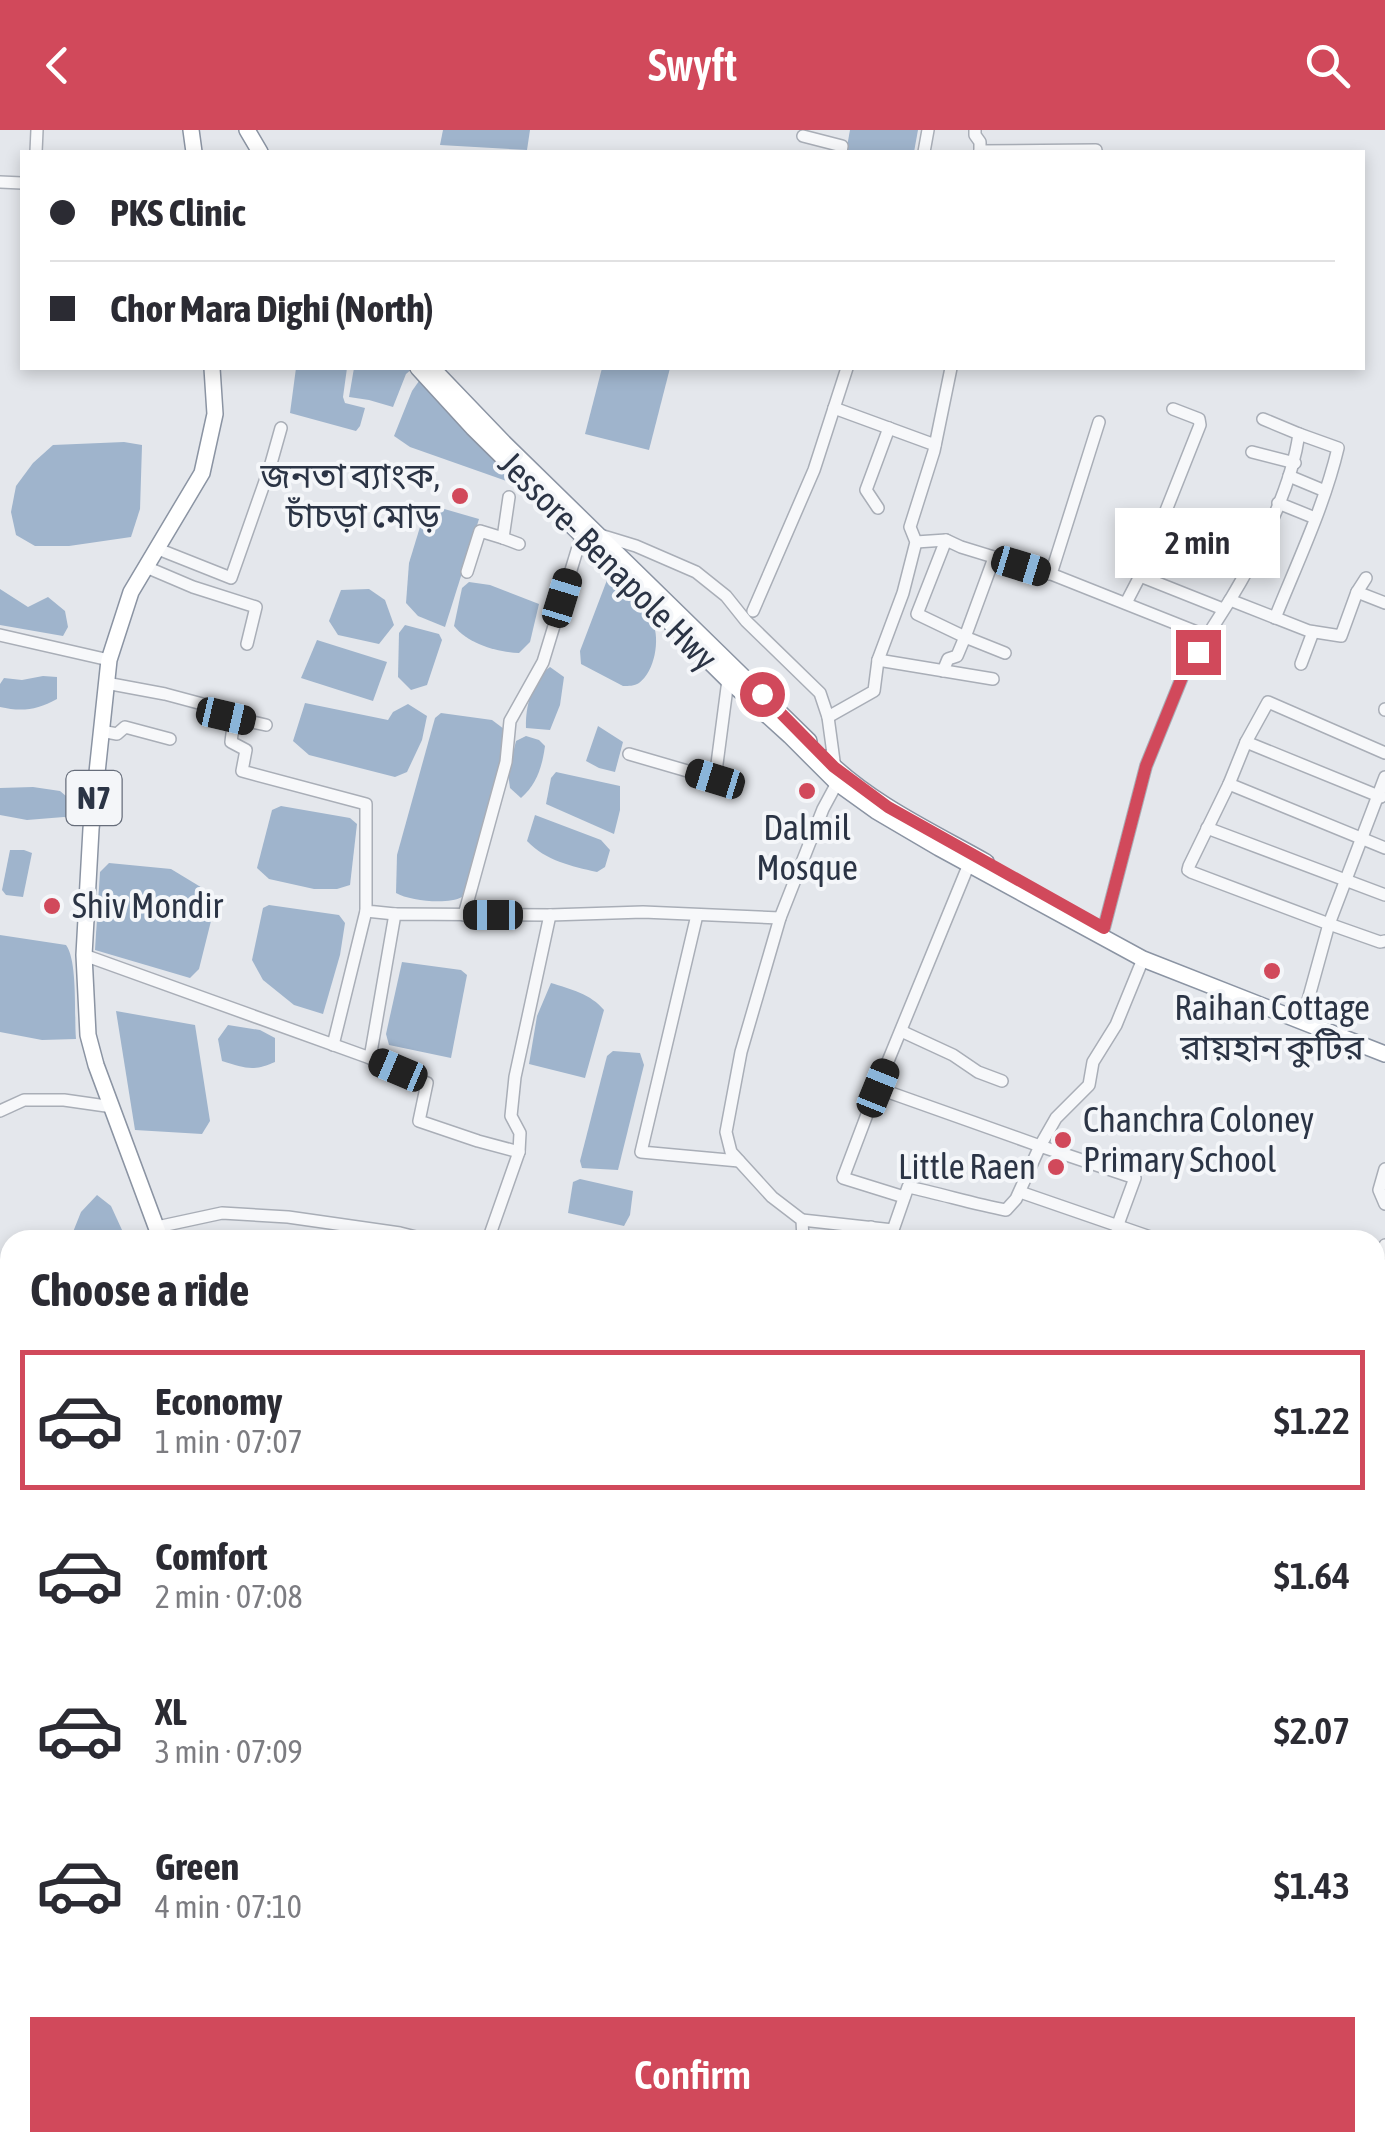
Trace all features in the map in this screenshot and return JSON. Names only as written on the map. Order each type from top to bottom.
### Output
[{"type":"highway","name":"N7","points":[[158,1230],[88,1035],[84,955],[89,858],[108,660],[131,592],[202,473],[214,414],[212,370]]},
{"type":"highway","name":"Jessore- Benapole Hwy","points":[[420,370],[473,428],[590,534],[835,775],[1152,952],[1385,1042]]},
{"type":"highway","name":"Jessore- Benapole Hwy","points":[[434,370],[728,680],[892,822],[1144,959],[1385,1054]]},
{"type":"street","points":[[803,136],[842,146],[841,150]]},
{"type":"street","points":[[752,611],[814,470],[846,370]]},
{"type":"street","points":[[828,716],[874,691],[878,660],[916,542],[910,527],[935,445],[951,370]]},
{"type":"street","points":[[834,408],[935,445]]},
{"type":"street","points":[[1126,603],[1200,424],[1199,419],[1173,409]]},
{"type":"street","points":[[1263,419],[1338,448],[1274,618]]},
{"type":"street","points":[[1099,422],[1051,574],[1207,636]]},
{"type":"street","points":[[224,596],[281,428]]},
{"type":"street","points":[[878,508],[866,490],[889,428]]},
{"type":"street","points":[[1104,928],[1146,766],[1189,660],[1198,652],[1252,563],[1295,463],[1299,434]]},
{"type":"street","points":[[1252,452],[1295,463]]},
{"type":"street","points":[[1289,476],[1325,491]]},
{"type":"street","points":[[503,538],[509,497]]},
{"type":"street","points":[[1278,502],[1314,518]]},
{"type":"street","points":[[468,572],[480,531],[519,544]]},
{"type":"street","points":[[464,915],[506,762],[510,721],[543,662],[590,534],[636,546],[696,572],[726,596],[820,693],[828,716],[835,775],[780,918],[742,1052],[726,1132],[730,1152],[772,1198],[802,1220],[877,1230]]},
{"type":"street","points":[[916,542],[946,540],[1048,574]]},
{"type":"street","points":[[946,540],[917,614],[1006,653]]},
{"type":"street","points":[[158,549],[231,578]]},
{"type":"street","points":[[1204,550],[1252,563]]},
{"type":"street","points":[[943,671],[948,659],[958,656],[994,558]]},
{"type":"street","points":[[146,567],[256,607],[247,644]]},
{"type":"street","points":[[1140,576],[1314,632],[1341,636],[1366,578]]},
{"type":"street","points":[[1357,592],[1385,603]]},
{"type":"street","points":[[1301,664],[1314,632]]},
{"type":"street","points":[[0,635],[108,660]]},
{"type":"street","points":[[878,660],[993,679]]},
{"type":"street","points":[[629,754],[715,779],[728,680]]},
{"type":"street","points":[[106,684],[222,709],[226,716],[266,725],[234,718],[231,742],[246,750],[242,771],[366,804],[366,911],[332,1045]]},
{"type":"street","points":[[1385,753],[1268,702],[1188,870],[1385,941]]},
{"type":"street","points":[[101,731],[117,734],[125,727],[170,739]]},
{"type":"street","points":[[1246,742],[1381,797]]},
{"type":"street","points":[[1305,1011],[1329,924],[1381,797],[1385,777]]},
{"type":"street","points":[[1229,784],[1385,848]]},
{"type":"street","points":[[1207,828],[1385,895]]},
{"type":"street","points":[[904,1197],[843,1178],[969,864]]},
{"type":"street","points":[[366,911],[464,915],[644,912],[780,918]]},
{"type":"street","points":[[370,1058],[395,914]]},
{"type":"street","points":[[696,914],[641,1152],[739,1162]]},
{"type":"street","points":[[492,1230],[519,1152],[520,1133],[511,1116],[515,1077],[550,915]]},
{"type":"street","points":[[84,955],[370,1058],[427,1083],[419,1120],[519,1152]]},
{"type":"street","points":[[893,1230],[908,1186],[953,1196],[1005,1217],[1056,1118],[1089,1085],[1093,1062],[1116,1024],[1144,959]]},
{"type":"street","points":[[901,1030],[1002,1081]]},
{"type":"street","points":[[878,1088],[1135,1178],[1118,1227]]},
{"type":"street","points":[[0,1112],[24,1100],[64,1100],[113,1107]]},
{"type":"street","points":[[1385,1168],[1379,1190],[1385,1204]]},
{"type":"street","points":[[1020,1192],[1127,1230]]},
{"type":"street","points":[[171,1230],[222,1213],[288,1217],[379,1230]]},
{"type":"street","points":[[802,1220],[802,1230]]},
{"type":"water","points":[[443,130],[530,130],[527,150],[440,145]]},
{"type":"water","points":[[850,130],[918,130],[914,150],[846,150]]},
{"type":"water","points":[[296,370],[347,370],[345,403],[365,408],[356,431],[290,413]]},
{"type":"water","points":[[354,370],[411,370],[393,407],[349,397]]},
{"type":"water","points":[[601,370],[669,370],[649,450],[585,434]]},
{"type":"water","points":[[419,381],[441,395],[521,486],[410,447],[394,436]]},
{"type":"water","points":[[53,445],[142,445],[140,509],[131,537],[69,546],[35,546],[16,535],[11,512],[16,486]]},
{"type":"water","points":[[427,504],[479,519],[445,627],[418,616],[406,603],[409,563]]},
{"type":"water","points":[[607,580],[621,587],[644,610],[655,630],[652,663],[644,678],[633,685],[623,686],[581,664],[580,651]]},
{"type":"water","points":[[469,582],[490,585],[539,604],[530,642],[519,653],[483,646],[454,626],[462,588]]},
{"type":"water","points":[[0,589],[28,607],[48,597],[65,611],[68,627],[63,636],[0,625]]},
{"type":"water","points":[[369,589],[385,600],[394,625],[379,644],[338,635],[329,621],[341,590]]},
{"type":"water","points":[[405,625],[439,634],[442,640],[427,685],[411,690],[398,677],[399,633]]},
{"type":"water","points":[[317,640],[387,662],[373,701],[301,678]]},
{"type":"water","points":[[550,667],[564,677],[560,705],[550,730],[526,728],[531,694]]},
{"type":"water","points":[[57,677],[57,699],[29,709],[0,707],[0,684],[4,678]]},
{"type":"water","points":[[305,703],[388,720],[393,712],[408,704],[427,716],[422,740],[407,772],[395,777],[309,755],[293,741]]},
{"type":"water","points":[[441,713],[492,720],[508,732],[462,897],[429,901],[396,893],[397,855],[435,718]]},
{"type":"water","points":[[598,726],[623,742],[615,772],[586,761]]},
{"type":"water","points":[[526,736],[545,746],[538,775],[521,798],[510,788],[508,773],[516,741]]},
{"type":"water","points":[[556,772],[620,786],[614,834],[546,804]]},
{"type":"water","points":[[0,788],[60,791],[72,801],[72,818],[27,820],[0,815]]},
{"type":"water","points":[[281,806],[350,818],[357,824],[350,885],[314,889],[269,879],[257,868],[272,810]]},
{"type":"water","points":[[535,815],[601,840],[610,850],[605,867],[597,872],[578,867],[534,848],[527,841]]},
{"type":"water","points":[[10,850],[32,853],[23,897],[6,895],[2,890]]},
{"type":"water","points":[[109,863],[171,869],[216,901],[199,969],[190,978],[95,950],[100,872]]},
{"type":"water","points":[[269,905],[339,915],[345,923],[323,1014],[294,1005],[263,980],[252,960],[263,908]]},
{"type":"water","points":[[0,935],[66,945],[74,976],[76,1039],[42,1040],[0,1032]]},
{"type":"water","points":[[402,962],[461,970],[467,975],[451,1058],[389,1045],[386,1034]]},
{"type":"water","points":[[551,983],[587,996],[604,1010],[585,1078],[529,1064],[537,1016]]},
{"type":"water","points":[[116,1011],[195,1025],[210,1121],[202,1134],[135,1130]]},
{"type":"water","points":[[228,1025],[260,1030],[275,1038],[275,1062],[249,1068],[222,1061],[218,1039]]},
{"type":"water","points":[[613,1051],[640,1053],[644,1065],[618,1170],[582,1168],[580,1161],[607,1056]]},
{"type":"water","points":[[580,1179],[633,1191],[630,1215],[624,1226],[568,1213],[573,1182]]},
{"type":"water","points":[[97,1195],[111,1206],[122,1230],[74,1230],[81,1212]]},
{"type":"place","name":"জনতা ব্যাংক, চাঁচড়া মোড়","points":[[460,496]]},
{"type":"place","name":"Dalmil Mosque","points":[[807,791]]},
{"type":"place","name":"Shiv Mondir","points":[[52,906]]},
{"type":"place","name":"Raihan Cottage রায়হান কুটির","points":[[1272,971]]},
{"type":"place","name":"Chanchra Coloney Primary School","points":[[1063,1140]]},
{"type":"place","name":"Little Raen","points":[[1056,1167]]},
{"type":"route","points":[[762,694],[834,767],[888,807],[1104,928],[1146,766],[1189,660],[1198,652]]}]
